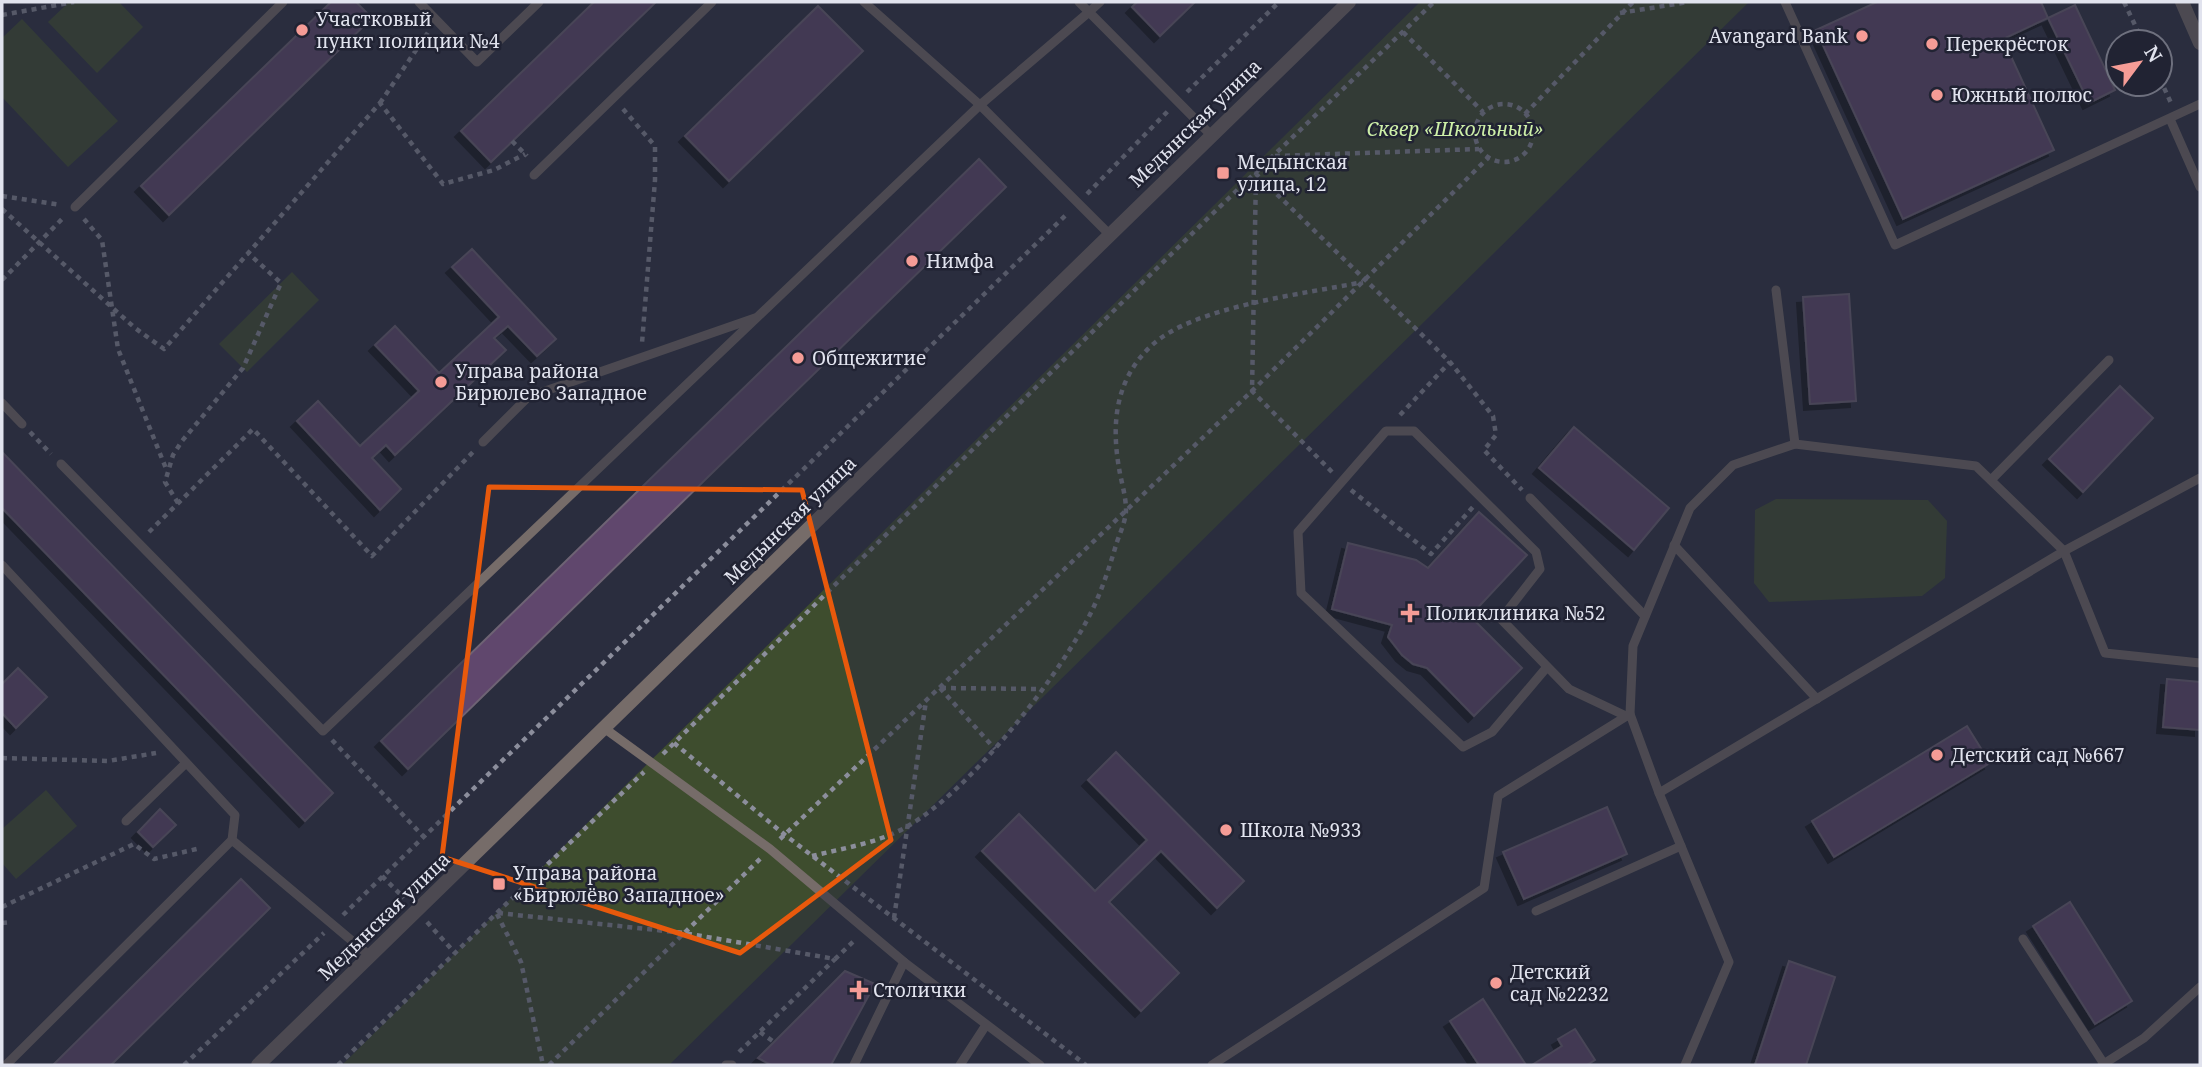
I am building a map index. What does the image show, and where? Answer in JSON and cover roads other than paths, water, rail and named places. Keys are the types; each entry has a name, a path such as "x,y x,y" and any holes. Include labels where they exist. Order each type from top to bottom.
{"street":[{"name":"Медынская улица","path":"258,1065 1349,2"},
{"path":"2182,2 2200,43"}],"lane":[{"path":"75,206 283,2"},
{"path":"419,2 477,62 539,2"},
{"path":"534,175 712,2"},
{"path":"864,2 980,105 1109,234"},
{"path":"1079,2 1211,135"},
{"path":"61,464 323,731 980,105 1100,2"},
{"path":"1785,2 1895,245 2200,104"},
{"path":"2170,119 2200,187"},
{"path":"1776,290 1795,444"},
{"path":"483,442 528,397 760,316"},
{"path":"1991,480 2109,360"},
{"path":"2,402 22,424"},
{"path":"1547,667 1492,732 1463,747 1301,593 1298,533 1386,431 1414,431 1536,552 1540,569 1501,619 1569,689 1628,715"},
{"path":"1685,1065 1729,962 1628,715 1633,646 1690,508 1733,465 1795,444 1976,466 2064,551 2105,653 2200,663"},
{"path":"1659,793 2064,551 2200,478"},
{"path":"1530,498 1645,616"},
{"path":"1674,545 1817,699"},
{"path":"2,565 235,815 232,840 6,1065"},
{"path":"1212,1065 1485,888 1499,796 1628,715"},
{"path":"604,728 655,762 770,849 904,962 1040,1065"},
{"path":"126,821 186,763"},
{"path":"232,840 370,956"},
{"path":"1536,911 1681,846"},
{"path":"2023,939 2103,1065 2144,1038 2200,987"},
{"path":"854,1065 904,962"},
{"path":"960,1065 986,1025"}],"place":[{"name":"Участковый пункт полиции №4","path":"302,30"},
{"name":"Avangard Bank","path":"1862,36"},
{"name":"Перекрёсток","path":"1932,44"},
{"name":"Южный полюс","path":"1937,95"},
{"name":"Медынская улица, 12","path":"1223,173"},
{"name":"Нимфа","path":"912,261"},
{"name":"Общежитие","path":"798,358"},
{"name":"Управа района Бирюлево Западное","path":"441,382"},
{"name":"Поликлиника №52","path":"1410,613"},
{"name":"Детский сад №667","path":"1937,755"},
{"name":"Школа №933","path":"1226,830"},
{"name":"Управа района «Бирюлёво Западное»","path":"499,884"},
{"name":"Детский сад №2232","path":"1496,983"},
{"name":"Столички","path":"859,990"}],"park label":[{"name":"Сквер «Школьный»","path":"1455,129"}]}
